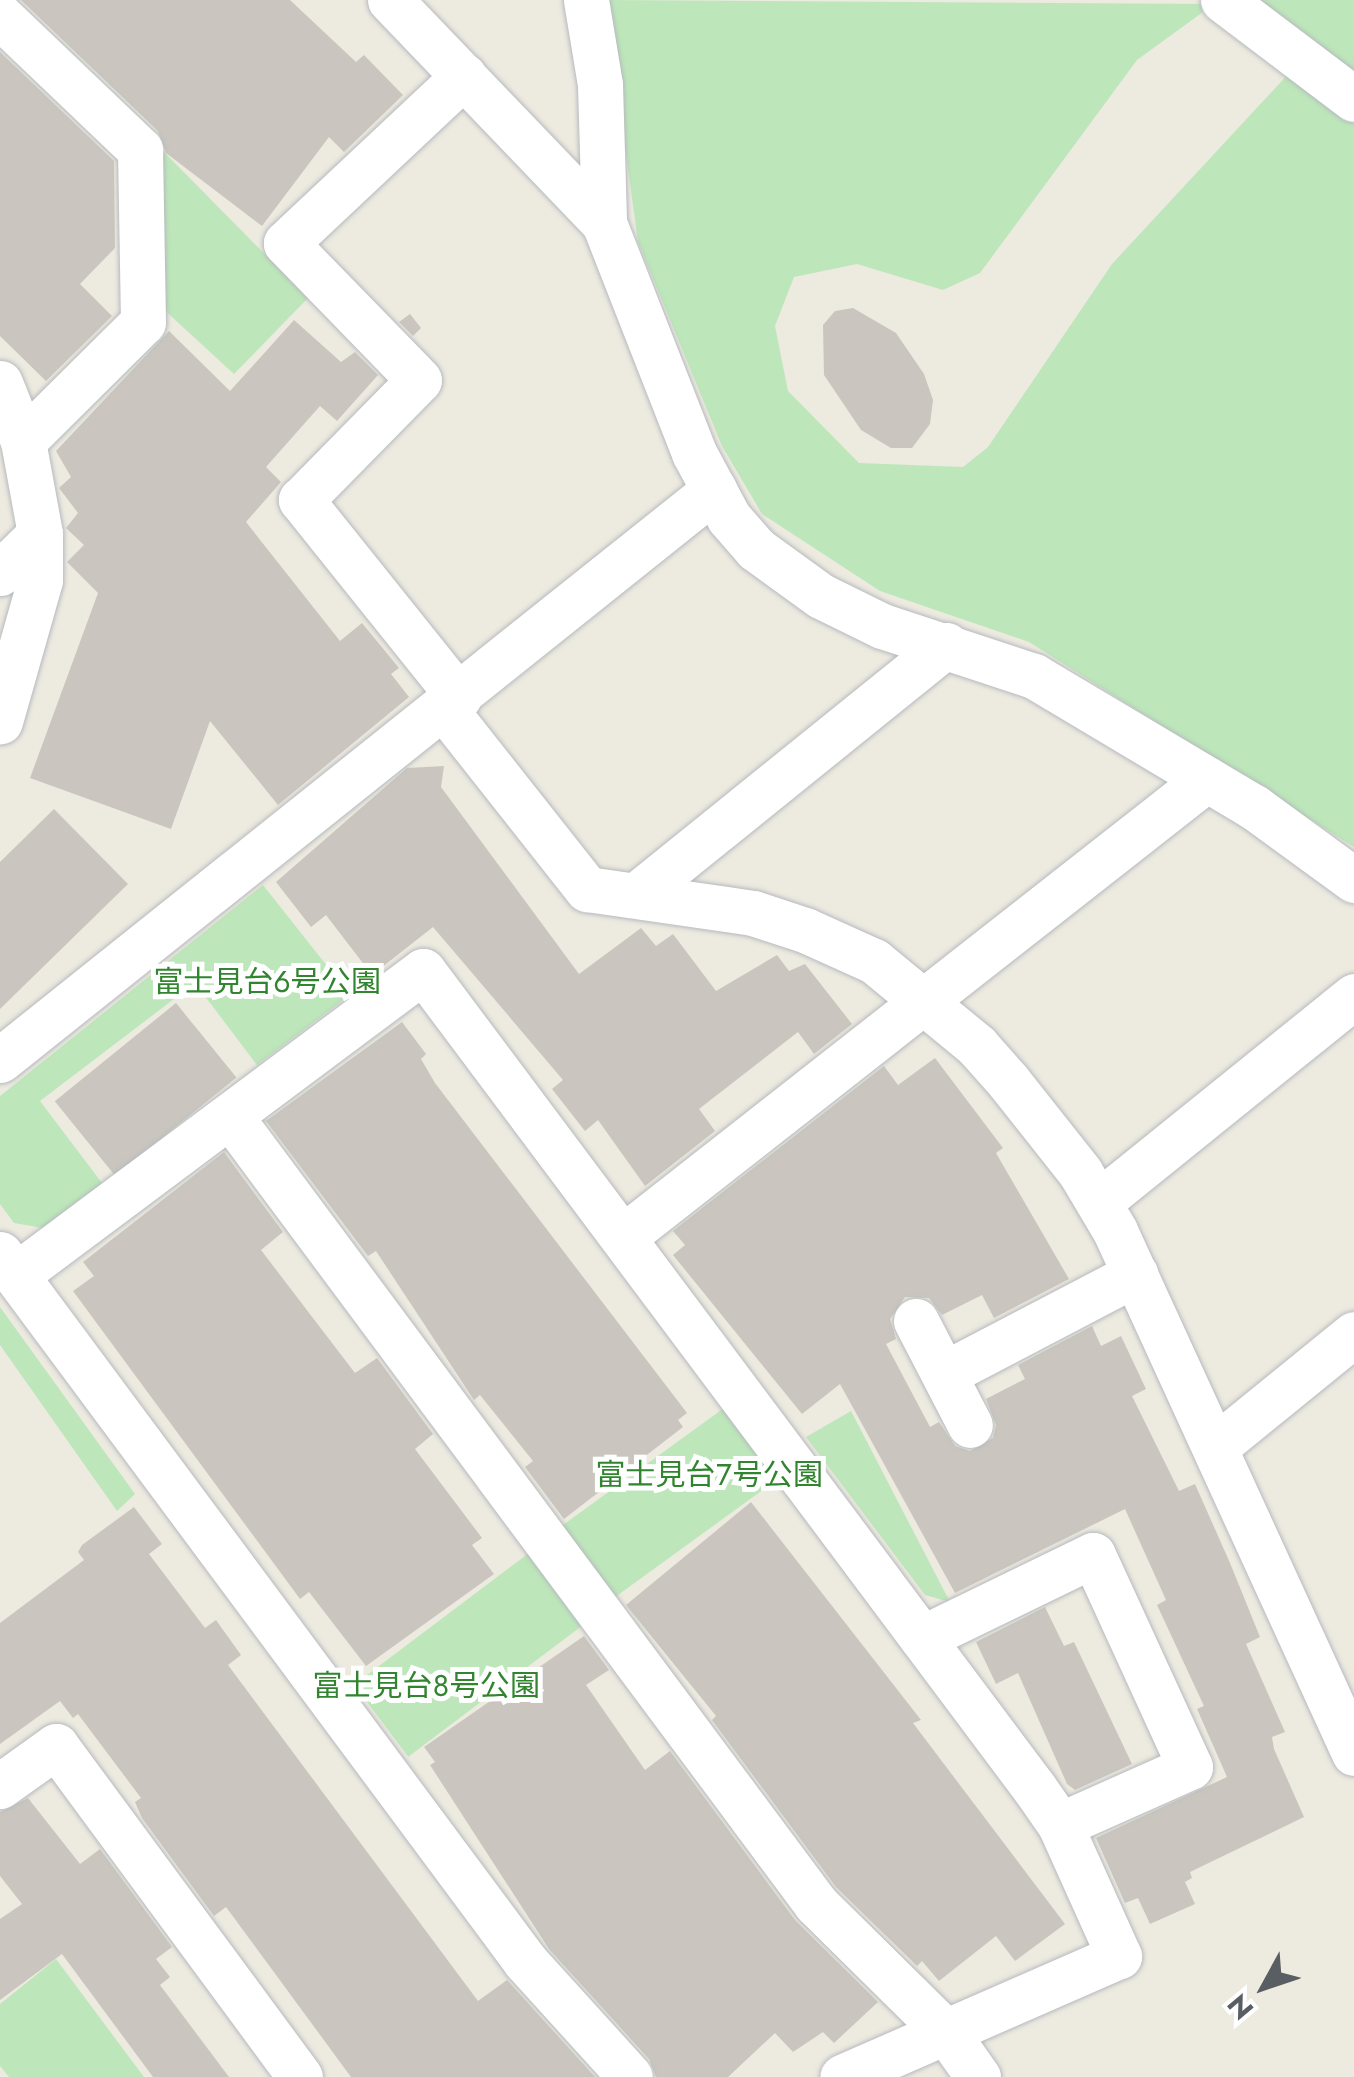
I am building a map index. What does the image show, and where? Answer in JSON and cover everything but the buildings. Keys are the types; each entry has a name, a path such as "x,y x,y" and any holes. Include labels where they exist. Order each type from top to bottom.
{"street":[{"path":"390,0 604,223"},
{"path":"586,0 600,85 604,223 661,375 714,490 756,549 821,596 882,626 1034,676 1207,778 1354,880"},
{"path":"1223,0 1354,99"},
{"path":"0,16 140,150 143,322 23,441"},
{"path":"464,76 286,243 418,380 301,500 586,889 640,893 753,912 874,961 928,1002 1008,1080 1099,1202 1215,1447 1341,1682 1354,1753"},
{"path":"0,383 23,441 40,534 40,580 0,721"},
{"path":"0,1060 452,703 714,490"},
{"path":"0,573 40,534"},
{"path":"640,893 946,645"},
{"path":"622,1237 928,1002 1207,778"},
{"path":"630,2077 524,1961 8,1264 230,1116 423,971 1060,1825 1118,1956 842,2077"},
{"path":"1099,1202 1354,996"},
{"path":"230,1116 816,1904 947,2032 978,2077"},
{"path":"944,1374 1135,1274"},
{"path":"916,1321 970,1426"},
{"path":"1215,1447 1354,1334"},
{"path":"922,1638 1093,1555 1190,1768 1060,1825"},
{"path":"0,1786 56,1746 300,2077"}],"green space":[{"path":"605,0 1214,4 1137,60 980,273 943,290 857,264 794,277 775,326 788,391 859,463 963,467 988,447 1112,264 1291,71 1354,122 1354,847 1029,642 880,591 762,514 722,446 638,242"},
{"path":"1250,0 1354,0 1354,81"},
{"path":"162,150 308,298 234,374 161,307"},
{"name":"富士見台６号公園","path":"263,885 350,995 257,1065 195,983 40,1101 102,1183 43,1228 14,1223 0,1204 0,1096"},
{"path":"0,1307 135,1494 117,1511 0,1345"},
{"name":"富士見台７号公園","path":"724,1408 776,1480 613,1599 561,1527"},
{"path":"851,1411 950,1602 925,1595 806,1437"},
{"name":"富士見台８号公園","path":"529,1553 583,1625 408,1757 354,1685"},
{"path":"56,1959 144,2077 9,2077 0,2066 0,2004"}]}
